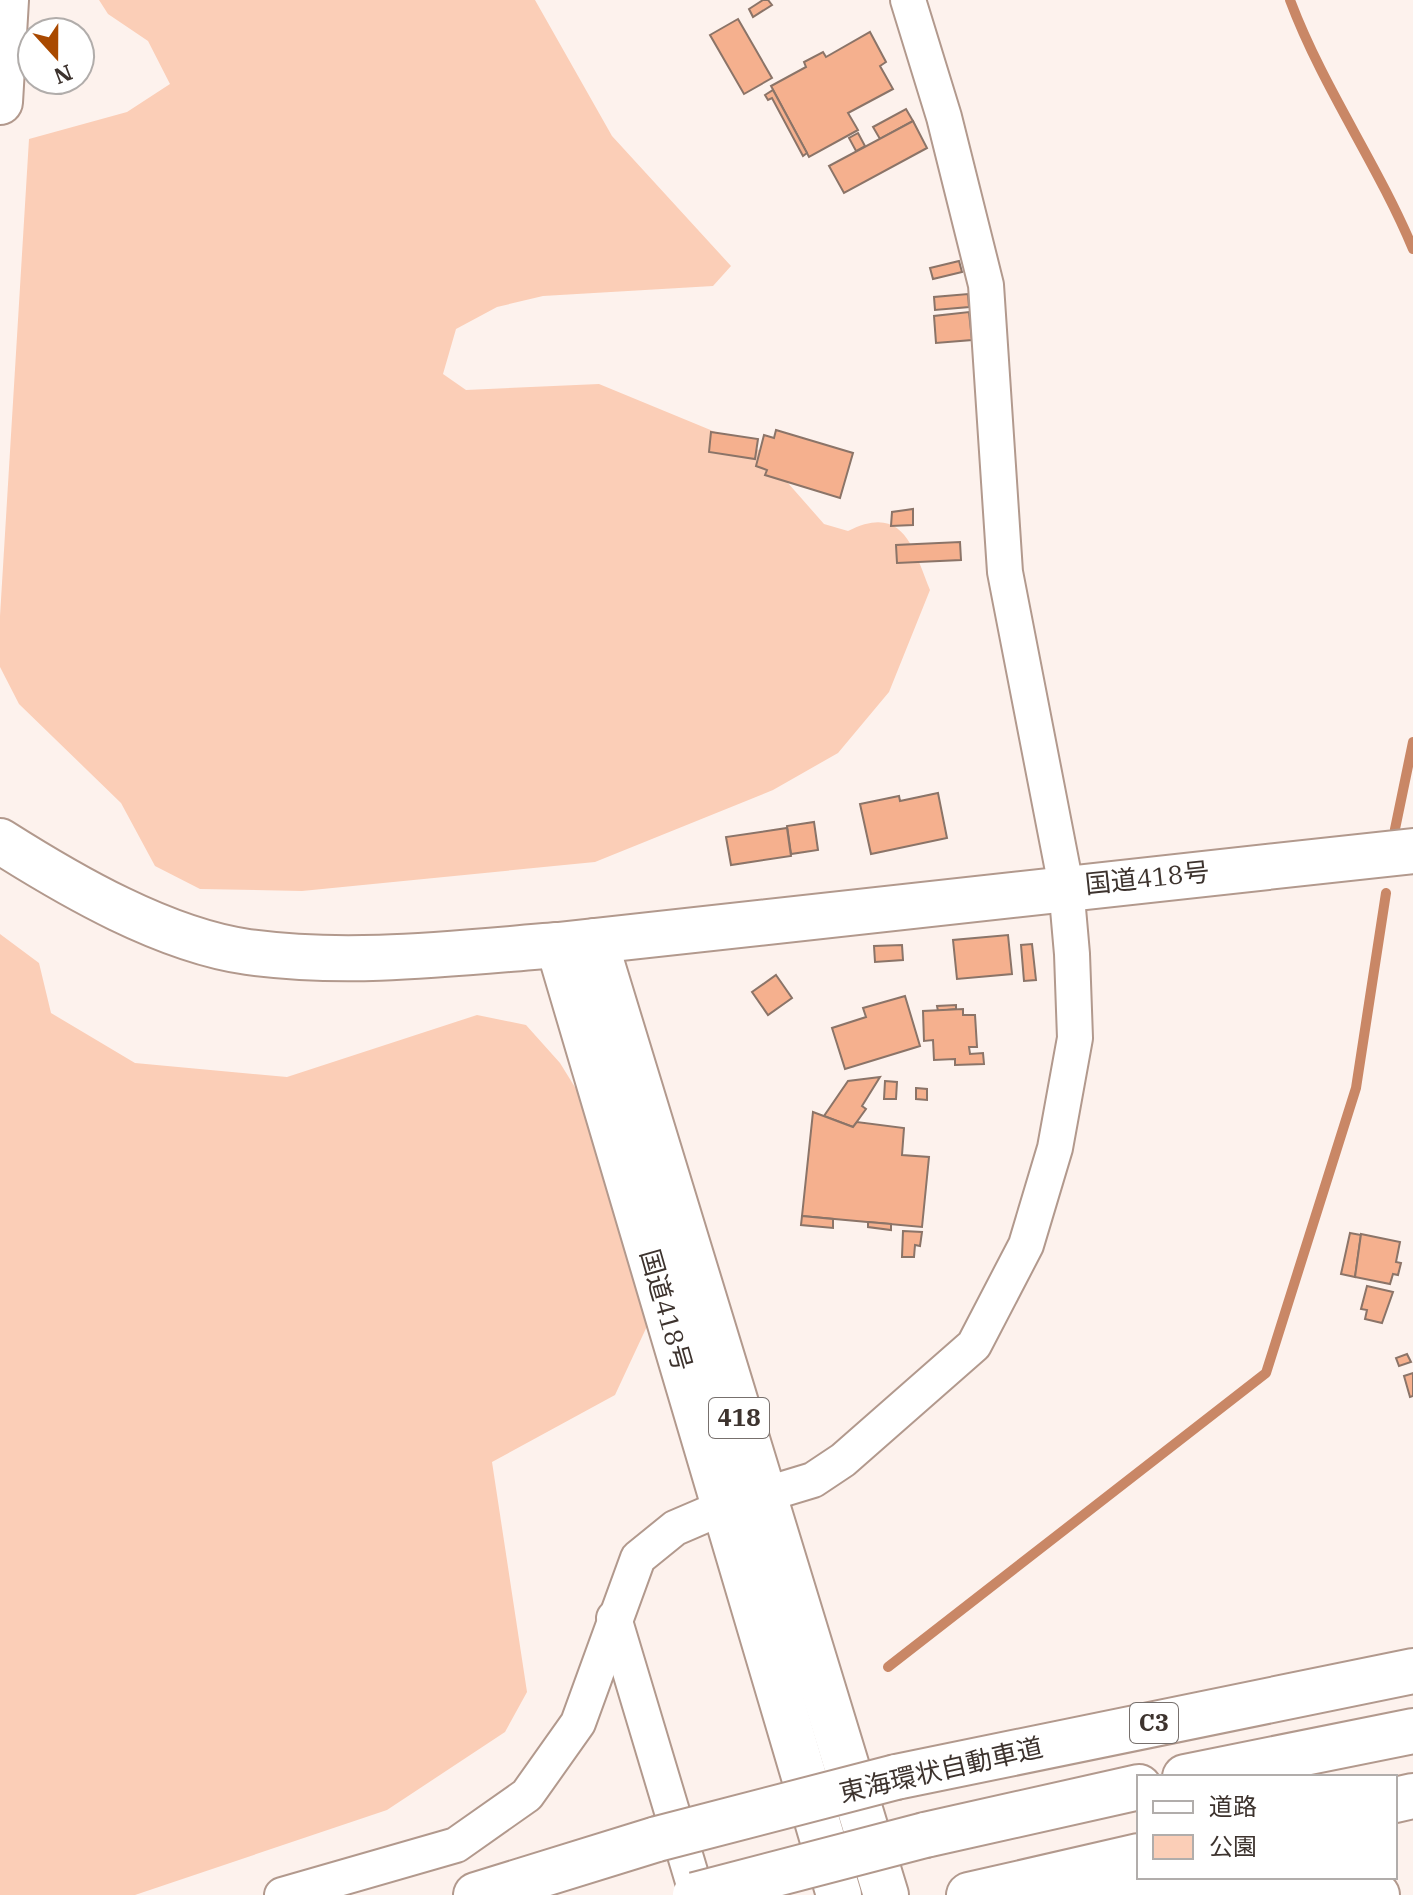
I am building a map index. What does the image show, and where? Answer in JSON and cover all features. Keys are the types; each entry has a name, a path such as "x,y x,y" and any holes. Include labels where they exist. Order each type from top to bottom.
{"main road":[{"path":"0,102 6,0"},
{"path":"0,841 53,874 166,929 246,952 330,958 577,943"},
{"name":"国道418号","path":"839,1895 744,1502 577,943 1066,886 1413,851"},
{"name":"国道418号","path":"744,1502 886,1895"},
{"name":"東海環状自動車道","path":"476,1895 657,1839 896,1777 1413,1671"},
{"name":"C3","path":"1195,1775 1413,1731"},
{"path":"696,1895 925,1835 1137,1787"},
{"path":"969,1895 1137,1856"},
{"path":"1012,1895 1193,1886 1283,1887 1377,1895"}],"street":[{"path":"282,1895 456,1845 527,1795 578,1723 638,1558 675,1528 813,1480 843,1460 974,1345 1026,1245 1055,1148 1075,1038 1066,886 1005,572 986,285 944,117 908,0"},
{"path":"614,1618 696,1895"}],"green space":[{"path":"99,0 535,0 612,136 731,266 713,286 543,296 497,307 456,329 443,374 466,390 599,384 759,450 824,524 848,531 882,522 894,526 903,534 918,559 930,590 889,692 838,753 773,790 595,862 302,891 200,889 155,866 121,803 19,704 0,667 0,616 29,139 127,112 170,84 148,41 108,14"},
{"path":"0,934 39,963 51,1013 135,1063 287,1077 477,1015 526,1025 560,1063 615,1152 662,1294 615,1395 492,1462 527,1692 505,1732 387,1810 135,1895 0,1895"}],"building":[{"path":"768,0 772,5 753,17 749,9"},
{"path":"738,19 772,78 744,94 710,35"},
{"path":"870,32 886,62 880,66 893,89 848,113 858,130 809,157 771,86 806,67 804,62 823,52 826,57"},
{"path":"773,90 807,153 803,156 772,98 768,100 765,95"},
{"path":"906,109 913,121 880,139 873,127"},
{"path":"913,121 927,148 844,193 829,166"},
{"path":"858,133 865,146 856,151 849,138"},
{"path":"959,261 962,272 933,279 930,268"},
{"path":"968,294 969,307 935,310 934,297"},
{"path":"969,312 972,340 936,343 934,316"},
{"path":"776,430 853,453 840,498 765,475 767,470 756,466 764,435 774,438"},
{"path":"711,432 758,439 755,459 709,452"},
{"path":"913,509 913,525 891,526 892,512"},
{"path":"960,542 961,560 897,563 896,545"},
{"path":"938,793 947,838 871,854 860,804 899,796 900,801"},
{"path":"814,822 818,850 791,854 787,826"},
{"path":"787,828 791,856 731,865 726,837"},
{"path":"1008,935 1012,974 957,979 953,940"},
{"path":"1032,944 1036,980 1024,981 1021,945"},
{"path":"902,945 903,960 875,962 874,946"},
{"path":"776,975 792,998 768,1015 752,992"},
{"path":"905,996 920,1046 845,1069 832,1028 866,1017 863,1008"},
{"path":"956,1005 956,1009 938,1011 937,1006"},
{"path":"963,1009 963,1015 975,1015 977,1047 969,1047 970,1054 983,1053 984,1064 955,1065 955,1059 934,1060 933,1040 924,1041 923,1011"},
{"path":"880,1077 862,1106 866,1109 853,1127 824,1116 848,1081"},
{"path":"885,1081 897,1082 896,1099 884,1099"},
{"path":"916,1088 927,1089 927,1100 916,1099"},
{"path":"813,1112 853,1127 857,1122 904,1128 902,1155 929,1157 922,1227 802,1216"},
{"path":"802,1216 833,1219 833,1228 801,1225"},
{"path":"868,1222 891,1224 891,1230 868,1227"},
{"path":"903,1231 922,1232 920,1246 915,1245 914,1257 902,1257"},
{"path":"1350,1233 1361,1235 1355,1277 1341,1274"},
{"path":"1361,1234 1400,1242 1396,1262 1401,1263 1398,1275 1393,1274 1390,1284 1355,1277"},
{"path":"1367,1286 1393,1292 1382,1323 1365,1319 1367,1310 1361,1309"},
{"path":"1407,1354 1411,1362 1399,1366 1396,1358"},
{"path":"1413,1373 1413,1396 1410,1397 1404,1376"}],"waterway":[{"path":"1290,0 1318,64 1413,249"},
{"path":"1395,829 1413,742"},
{"path":"888,1667 1266,1373 1356,1088 1386,893"}]}
